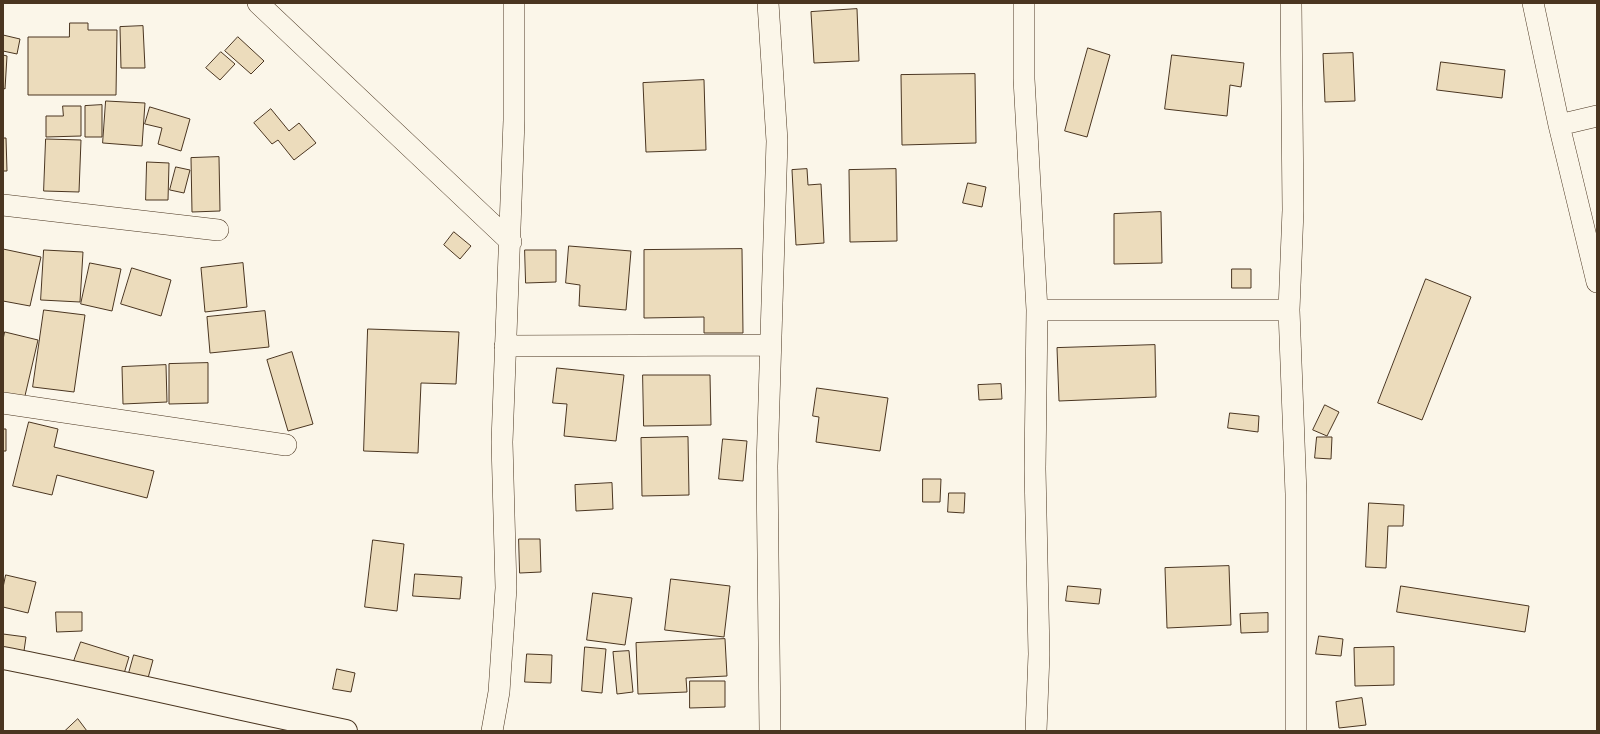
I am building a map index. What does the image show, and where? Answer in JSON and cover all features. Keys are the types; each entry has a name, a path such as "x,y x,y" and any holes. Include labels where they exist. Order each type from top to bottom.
{"main road":[{"path":"3,658 133,684 240,710 346,731"}],"street":[{"path":"258,3 511,242"},
{"path":"492,731 499,692 506,588 502,442 505,346 511,242 514,120 514,3"},
{"path":"768,3 777,141 770,345 767,574 770,731"},
{"path":"1024,3 1024,79 1037,310 1035,468 1039,654 1036,731"},
{"path":"1291,3 1293,194 1289,310 1296,494 1296,731"},
{"path":"1533,3 1559,125 1597,282"},
{"path":"1559,125 1597,116"},
{"path":"3,205 218,230"},
{"path":"1037,310 1289,310"},
{"path":"505,346 770,345"},
{"path":"3,403 286,445"}],"building":[{"path":"857,9 859,61 814,63 811,12"},
{"path":"70,23 88,23 88,30 117,30 116,95 28,95 28,37 69,37"},
{"path":"143,26 145,68 121,68 120,27"},
{"path":"3,35 20,39 17,54 3,51"},
{"path":"238,37 264,61 251,74 225,51"},
{"path":"1088,48 1110,55 1087,137 1065,131"},
{"path":"221,52 235,64 220,80 206,68"},
{"path":"1353,53 1355,101 1325,102 1323,54"},
{"path":"3,55 7,56 5,89 3,88"},
{"path":"1172,55 1244,63 1241,87 1230,85 1227,116 1165,109"},
{"path":"1441,62 1505,70 1502,98 1437,90"},
{"path":"975,74 976,143 902,145 901,75"},
{"path":"704,80 706,150 646,152 643,83"},
{"path":"106,101 145,103 142,146 103,143"},
{"path":"102,105 102,137 85,137 85,106"},
{"path":"63,106 81,106 81,136 46,137 46,116 63,116"},
{"path":"150,107 190,119 181,151 158,144 162,128 145,124"},
{"path":"271,109 289,131 299,123 316,143 294,160 278,140 272,144 254,123"},
{"path":"3,138 6,138 7,171 3,171"},
{"path":"46,139 81,140 79,192 44,191"},
{"path":"219,157 220,211 192,212 191,158"},
{"path":"147,162 169,163 168,200 146,200"},
{"path":"176,167 190,170 184,193 170,190"},
{"path":"807,169 808,185 821,184 824,243 796,245 792,170"},
{"path":"896,169 897,241 850,242 849,170"},
{"path":"968,183 986,187 982,207 963,203"},
{"path":"1161,212 1162,263 1114,264 1114,214"},
{"path":"454,232 471,246 460,259 444,245"},
{"path":"569,246 631,251 626,310 579,306 580,285 566,283"},
{"path":"3,249 41,257 30,306 3,301"},
{"path":"742,249 743,333 704,333 704,317 644,318 644,250"},
{"path":"44,250 83,252 80,302 41,300"},
{"path":"525,250 556,250 556,282 526,283"},
{"path":"90,263 121,269 112,311 81,304"},
{"path":"243,263 247,307 205,312 201,268"},
{"path":"132,268 171,280 161,316 121,304"},
{"path":"1232,269 1251,269 1251,288 1232,288"},
{"path":"1426,279 1471,297 1422,420 1378,403"},
{"path":"44,310 85,315 74,392 33,387"},
{"path":"265,311 269,347 210,353 207,317"},
{"path":"368,329 459,332 456,384 421,383 418,453 364,451"},
{"path":"5,332 38,340 24,400 3,395 3,340"},
{"path":"1155,345 1156,397 1059,401 1057,348"},
{"path":"292,352 313,424 288,431 267,360"},
{"path":"208,363 208,403 169,404 169,364"},
{"path":"166,365 167,402 123,404 122,367"},
{"path":"557,368 624,375 616,441 564,436 567,404 553,403"},
{"path":"643,375 710,375 711,425 644,426"},
{"path":"1001,384 1002,399 979,400 978,385"},
{"path":"817,388 888,398 880,451 816,442 819,417 813,416"},
{"path":"1325,405 1339,412 1327,436 1313,430"},
{"path":"1230,413 1259,416 1258,432 1228,428"},
{"path":"29,422 58,429 54,447 154,471 147,498 57,475 52,495 13,486"},
{"path":"3,429 6,429 6,451 3,451"},
{"path":"688,437 689,495 642,496 641,438"},
{"path":"1317,437 1332,437 1331,459 1315,458"},
{"path":"723,439 747,441 743,481 719,479"},
{"path":"923,479 941,479 940,502 923,502"},
{"path":"612,483 613,509 576,511 575,485"},
{"path":"949,493 965,493 964,513 948,512"},
{"path":"1369,503 1404,505 1403,526 1388,526 1386,568 1366,567"},
{"path":"519,539 540,539 541,572 520,573"},
{"path":"373,540 404,544 397,611 365,607"},
{"path":"1229,566 1231,625 1167,628 1165,568"},
{"path":"415,574 462,577 460,599 413,596"},
{"path":"6,575 36,582 28,613 3,607 3,588"},
{"path":"671,579 730,586 724,637 665,630"},
{"path":"1068,586 1101,589 1099,604 1066,601"},
{"path":"1401,586 1529,606 1525,632 1397,612"},
{"path":"593,593 632,598 625,645 587,640"},
{"path":"56,612 82,612 82,631 57,632"},
{"path":"1268,613 1268,632 1241,633 1240,614"},
{"path":"3,634 26,637 24,651 3,648"},
{"path":"1319,636 1343,639 1341,656 1316,654"},
{"path":"725,639 727,676 686,678 687,692 638,694 636,643"},
{"path":"81,642 129,657 123,677 74,661"},
{"path":"585,647 606,649 602,693 582,691"},
{"path":"1394,647 1394,685 1355,686 1354,648"},
{"path":"629,651 633,692 617,694 613,652"},
{"path":"527,654 552,655 551,683 525,682"},
{"path":"134,655 153,660 148,678 129,673"},
{"path":"337,669 355,673 351,692 333,689"},
{"path":"690,681 725,681 725,707 690,708"},
{"path":"1362,698 1366,725 1339,728 1336,702"},
{"path":"78,719 87,731 65,731"}]}
